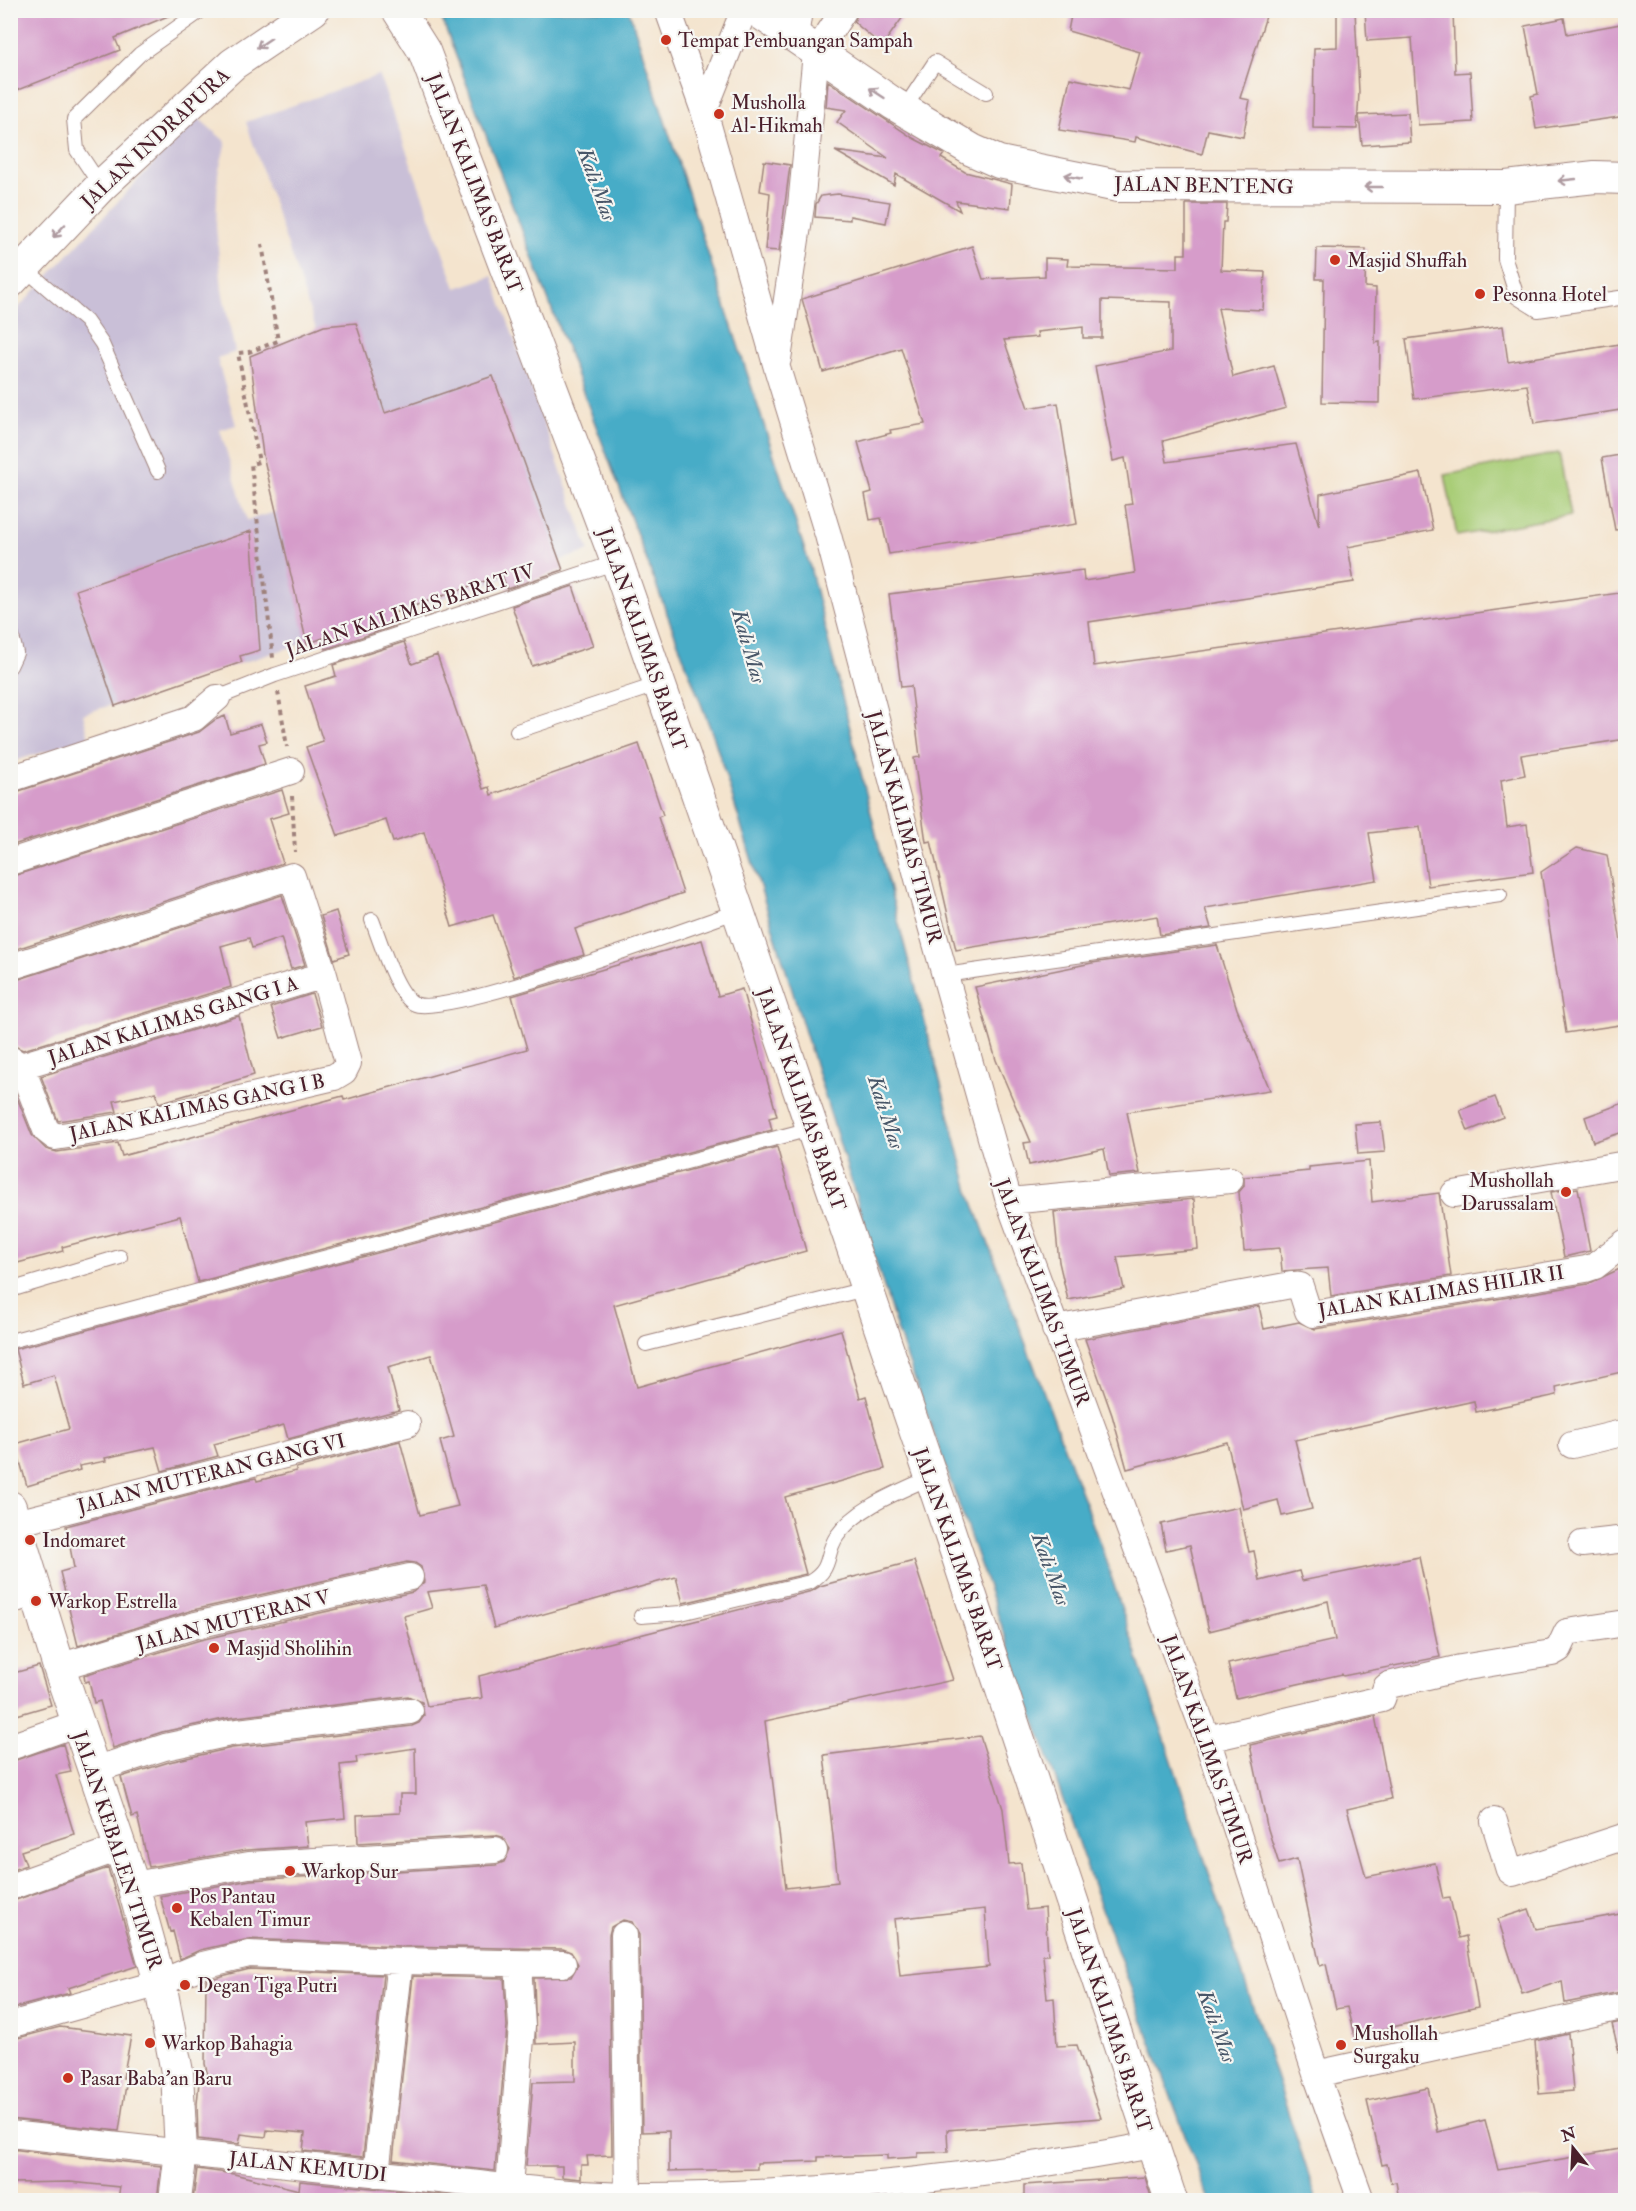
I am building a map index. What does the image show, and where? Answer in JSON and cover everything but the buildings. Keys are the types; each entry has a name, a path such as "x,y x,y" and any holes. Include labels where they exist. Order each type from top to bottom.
{"street":[{"name":"JALAN INDRAPURA","path":"17,275 101,186 233,64 313,10"},
{"name":"JALAN KALIMAS BARAT","path":"398,10 424,51 617,562 814,1128 865,1288 931,1478 1171,2200"},
{"name":"JALAN KALIMAS TIMUR","path":"668,10 704,111 777,368 828,535 945,975 1009,1202 1207,1739 1316,2074 1361,2200"},
{"path":"704,111 744,10"},
{"name":"JALAN BENTENG","path":"756,10 803,34 904,109 972,150 999,162 1118,186 1506,187 1595,177 1626,178"},
{"path":"803,34 844,10"},
{"name":"JALAN KALIMAS TIMUR","path":"777,368 801,206 803,34"},
{"path":"10,779 194,717 217,698"},
{"path":"10,862 291,771"},
{"path":"10,967 292,876 324,975"},
{"name":"JALAN KALIMAS GANG I A","path":"16,1062 324,975"},
{"name":"JALAN KALIMAS GANG I B","path":"16,1062 49,1135 55,1137 120,1127 334,1077 344,1071 348,1063 324,975"},
{"path":"1454,1194 1626,1164"},
{"path":"1009,1202 1230,1180"},
{"name":"JALAN KALIMAS HILIR II","path":"1055,1329 1291,1285 1300,1286 1308,1311 1313,1314 1586,1269 1595,1266 1626,1242"},
{"name":"JALAN MUTERAN GANG VI","path":"13,1515 406,1424"},
{"path":"1572,1445 1626,1432"},
{"name":"JALAN KEBALEN TIMUR","path":"13,1515 23,1597 59,1668 133,1885 160,1983 177,2072 181,2152 175,2200"},
{"path":"1582,1544 1626,1539"},
{"name":"JALAN MUTERAN V","path":"59,1668 196,1625 410,1577"},
{"path":"1207,1739 1382,1699 1389,1685 1461,1668 1552,1653 1559,1648 1567,1632 1626,1623"},
{"path":"94,1770 165,1747 230,1732 410,1711"},
{"path":"10,1747 78,1723"},
{"path":"1494,1821 1509,1870 1513,1873 1626,1836"},
{"path":"10,1887 119,1848"},
{"path":"133,1885 249,1865 495,1850"},
{"path":"624,1935 628,2196"},
{"path":"10,2025 160,1983 203,1965 249,1954 400,1961 563,1964"},
{"path":"376,2174 400,1961"},
{"path":"509,2187 522,2026 518,1964"},
{"path":"1316,2074 1626,2006"},
{"name":"JALAN KEMUDI","path":"10,2134 597,2197 779,2196 1003,2171 1152,2145"}],"lane":[{"path":"101,186 76,150 74,119 140,54 202,10"},
{"path":"904,109 935,62 986,93"},
{"path":"1506,187 1505,259 1517,297 1538,310 1626,297"},
{"path":"17,275 87,321 102,344 158,471"},
{"name":"JALAN KALIMAS BARAT IV","path":"217,698 275,675 617,562"},
{"path":"10,629 16,653 10,666"},
{"path":"517,731 659,684"},
{"path":"945,975 1500,895"},
{"path":"372,920 403,996 416,1005 436,1005 508,989 738,911"},
{"path":"10,1341 814,1128"},
{"path":"10,1290 120,1257"},
{"path":"646,1344 865,1288"},
{"path":"641,1616 681,1613 810,1582 824,1574 835,1538 850,1520 931,1478"}],"path":[{"path":"262,244 278,341 249,352 238,353 259,462 251,464 275,675"}],"shaded area":[{"path":"379,75 456,288 492,276 589,551 83,714 89,738 11,762 10,317 197,117 226,142 218,174 216,226 222,290 235,352 217,358 236,425 220,430 247,520 276,512 263,454 250,356 316,329 246,122"}],"green space":[{"path":"1559,453 1571,515 1457,536 1445,475"}],"water":[{"name":"Kali Mas","path":"439,11 629,11 809,563 891,894 969,1191 1103,1552 1317,2200 1209,2200 1093,1885 897,1329 714,738"}],"place":[{"name":"Tempat Pembuangan Sampah","path":"666,40"},
{"name":"Musholla Al-Hikmah","path":"719,114"},
{"name":"Masjid Shuffah","path":"1335,260"},
{"name":"Pesonna Hotel","path":"1480,294"},
{"name":"Mushollah Darussalam","path":"1566,1192"},
{"name":"Indomaret","path":"30,1540"},
{"name":"Warkop Estrella","path":"36,1601"},
{"name":"Masjid Sholihin","path":"214,1648"},
{"name":"Warkop Sur","path":"290,1871"},
{"name":"Pos Pantau Kebalen Timur","path":"177,1908"},
{"name":"Degan Tiga Putri","path":"185,1985"},
{"name":"Warkop Bahagia","path":"150,2043"},
{"name":"Mushollah Surgaku","path":"1341,2045"},
{"name":"Pasar Baba'an Baru","path":"68,2078"}]}
